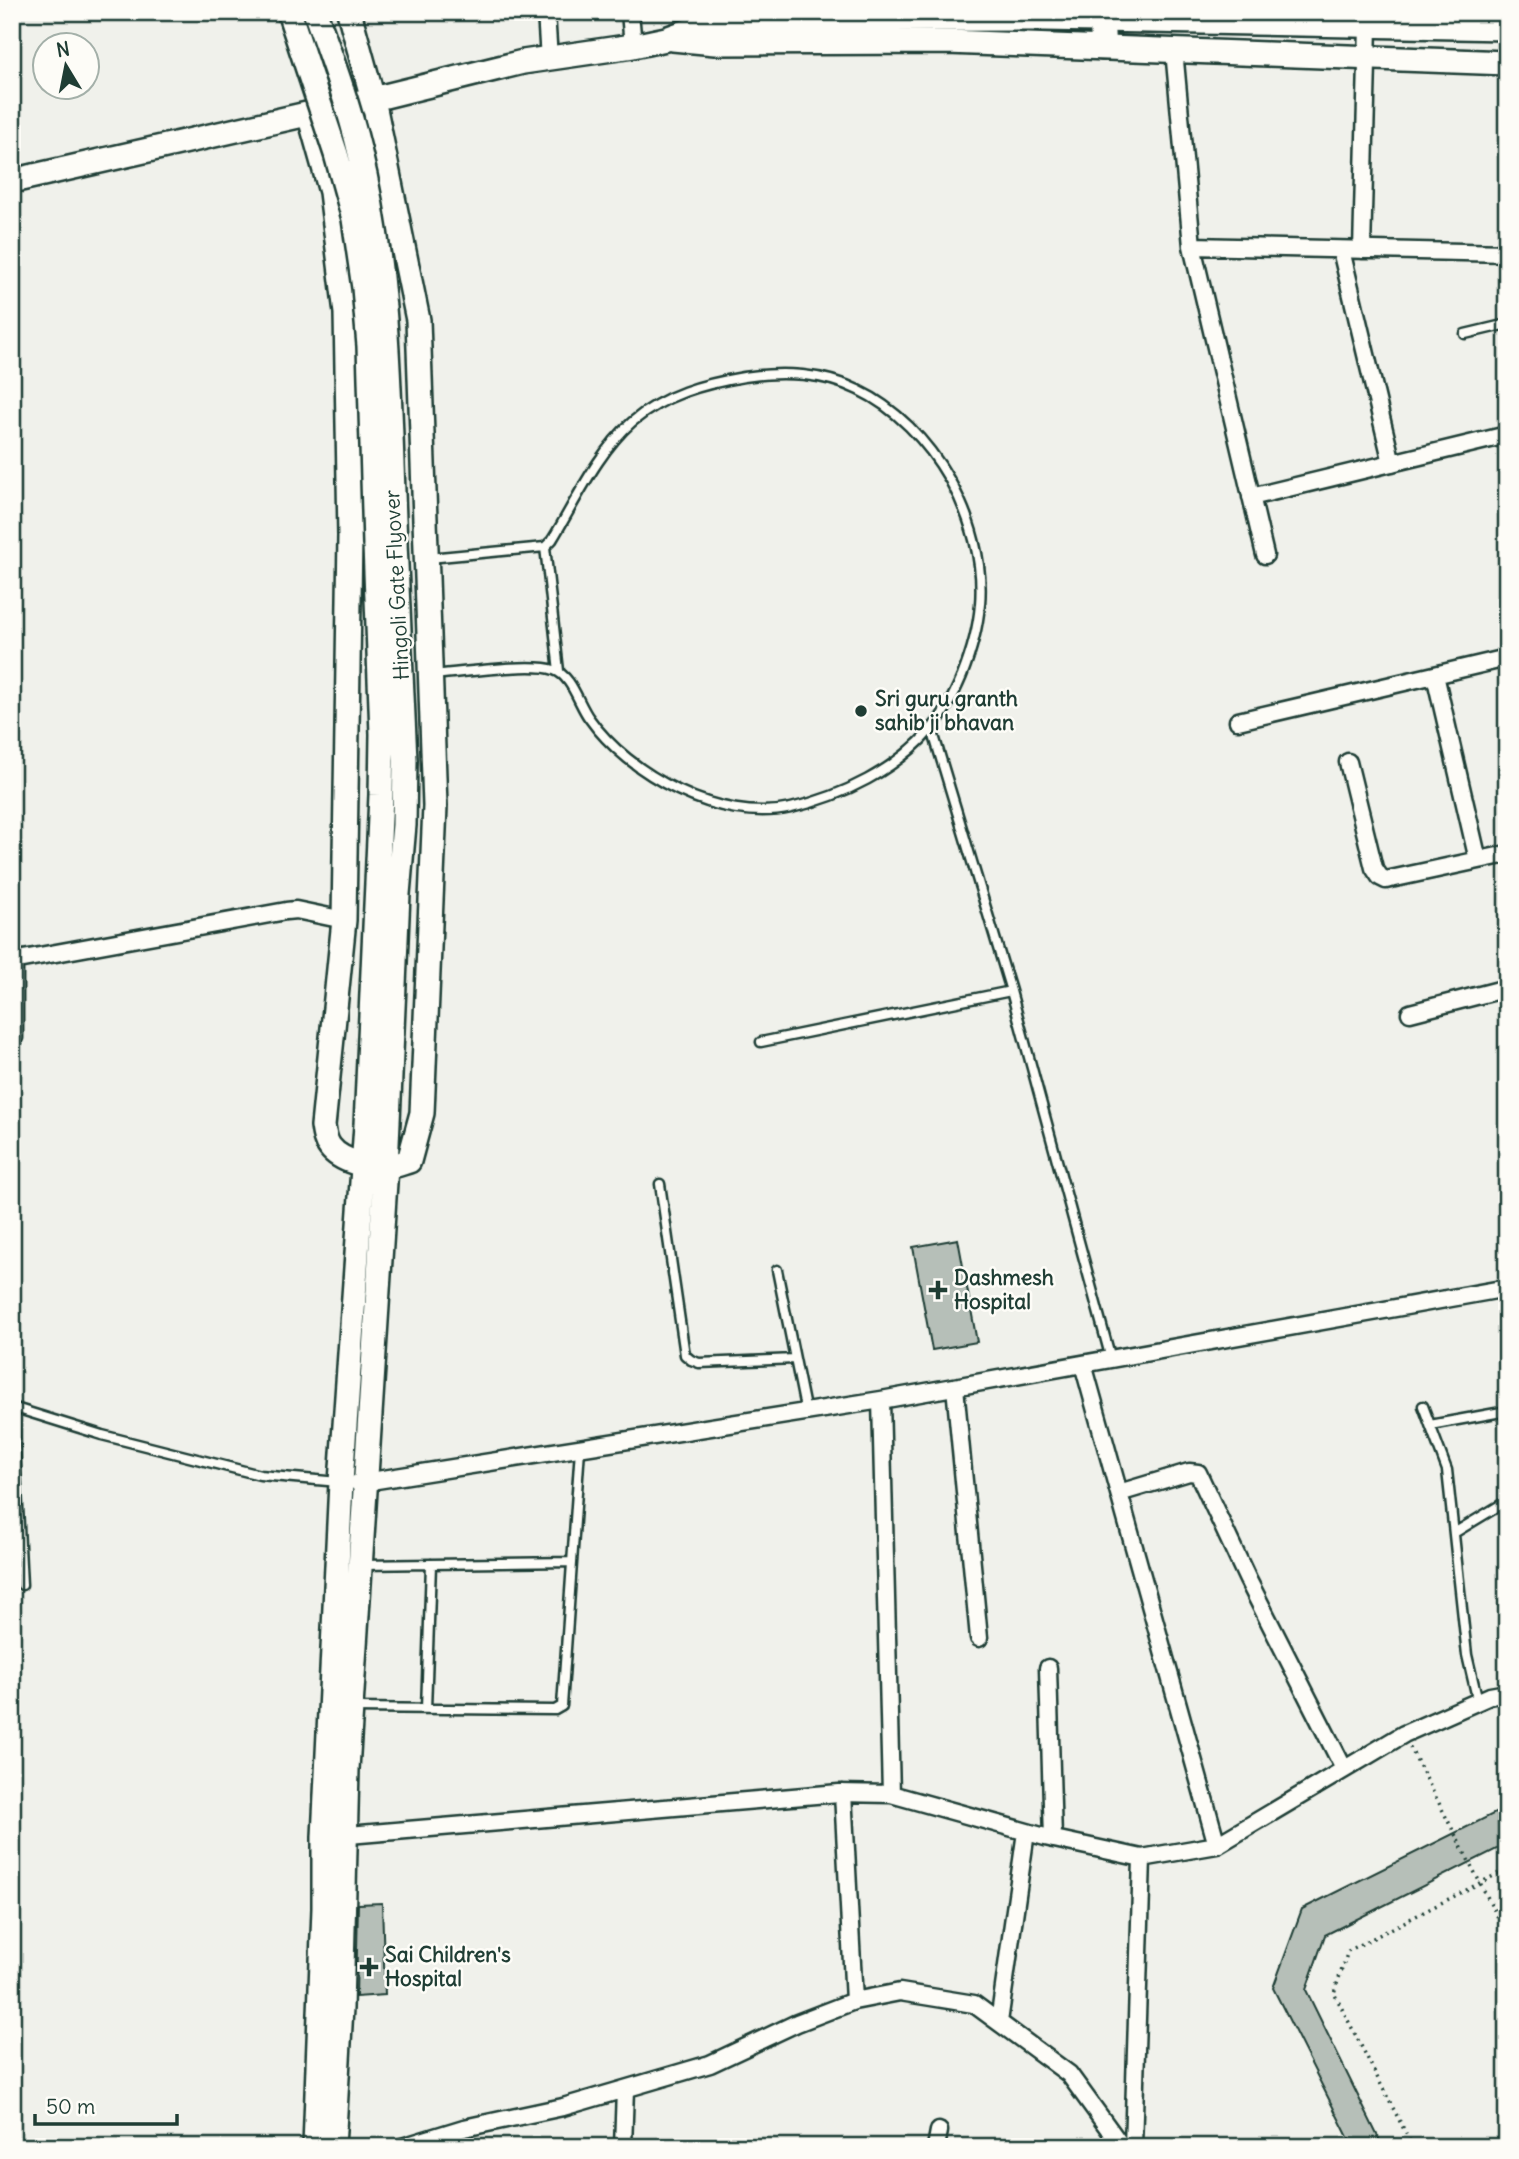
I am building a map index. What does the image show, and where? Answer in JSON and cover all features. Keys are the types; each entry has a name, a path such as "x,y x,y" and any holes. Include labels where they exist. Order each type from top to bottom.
{"main road":[{"name":"Hingoli Gate Flyover","path":"289,12 336,154 354,219 364,288 404,748 404,825 398,894 386,1167 346,1769 335,1836"},
{"name":"Hingoli Gate Flyover","path":"315,12 359,149 376,241 386,341 381,795 363,1164 341,1482 335,1836"},
{"path":"309,114 331,192 346,313 350,550 344,920 323,1126 325,1139 338,1155 363,1164 386,1167 409,1161 422,1113 435,821 418,320 373,99 349,12"},
{"path":"12,181 309,114 523,62 633,46 737,16 1507,28"},
{"path":"1102,20 1103,47"},
{"path":"666,38 715,43 947,42 1507,63"},
{"path":"314,2147 324,1921 335,1836"},
{"path":"333,2147 335,1836"}],"street":[{"path":"546,12 550,60"},
{"path":"630,12 633,46"},
{"path":"1362,250 1368,26"},
{"path":"1174,50 1192,246 1265,555"},
{"path":"1192,246 1507,253"},
{"path":"1341,250 1392,463"},
{"path":"1251,497 1507,435"},
{"path":"1238,722 1507,658"},
{"path":"1435,675 1478,860"},
{"path":"1348,762 1374,867 1380,877 1386,880 1507,853"},
{"path":"15,961 286,911 296,910 344,920"},
{"path":"1410,1013 1507,988"},
{"path":"341,1482 365,1483 881,1401 1507,1287"},
{"path":"1083,1364 1217,1845"},
{"path":"955,1387 979,1638"},
{"path":"881,1401 891,1794"},
{"path":"1119,1493 1189,1472 1198,1473 1248,1580 1344,1769"},
{"path":"1048,1668 1053,1839"},
{"path":"335,1836 843,1793 891,1794 1053,1839 1142,1858 1217,1845 1404,1734 1478,1702 1507,1693"},
{"path":"843,1793 854,2001"},
{"path":"999,2022 1026,1832"},
{"path":"1133,2147 1142,1858"},
{"path":"402,2147 464,2128 563,2107 710,2064 797,2023 854,2001 900,1992 974,2004 1069,2074 1122,2147"},
{"path":"623,2147 625,2089"}],"lane":[{"path":"1465,334 1507,324"},
{"path":"426,559 545,547 552,541 604,456 631,423 668,397 708,383 751,376 788,374 822,377 858,390 891,411 920,437 944,469 963,506 976,549 980,601 972,651 954,696 932,729 893,764 854,786 824,799 787,809 747,810 708,801 662,784 618,753 589,718 567,679 559,671 538,667 430,675"},
{"path":"545,547 559,671"},
{"path":"932,729 1011,991 1111,1359"},
{"path":"12,1051 18,1038 15,961"},
{"path":"761,1042 1011,991"},
{"path":"660,1184 685,1355 699,1363 795,1359"},
{"path":"778,1270 806,1412"},
{"path":"1423,1406 1447,1471 1467,1655 1478,1702"},
{"path":"22,1585 13,1407 102,1435 260,1475 341,1482"},
{"path":"1430,1425 1507,1411"},
{"path":"350,1708 555,1710 562,1706 580,1449"},
{"path":"1454,1533 1507,1501"},
{"path":"360,1564 572,1562"},
{"path":"426,1709 431,1564"}],"path":[{"path":"1404,1734 1507,1935"},
{"path":"1413,2147 1334,1993 1344,1962 1348,1951 1507,1869"}],"building":[{"path":"958,1239 977,1342 932,1350 913,1247"},
{"path":"1507,1807 1507,1844 1325,1935 1306,1990 1383,2147 1353,2147 1273,1988 1302,1909"},
{"path":"382,1903 385,1995 356,1997 358,1904"}],"place":[{"name":"Sri guru granth sahib ji bhavan","path":"861,711"},
{"name":"Dashmesh Hospital","path":"938,1290"},
{"name":"Sai Children's Hospital","path":"369,1967"}]}
